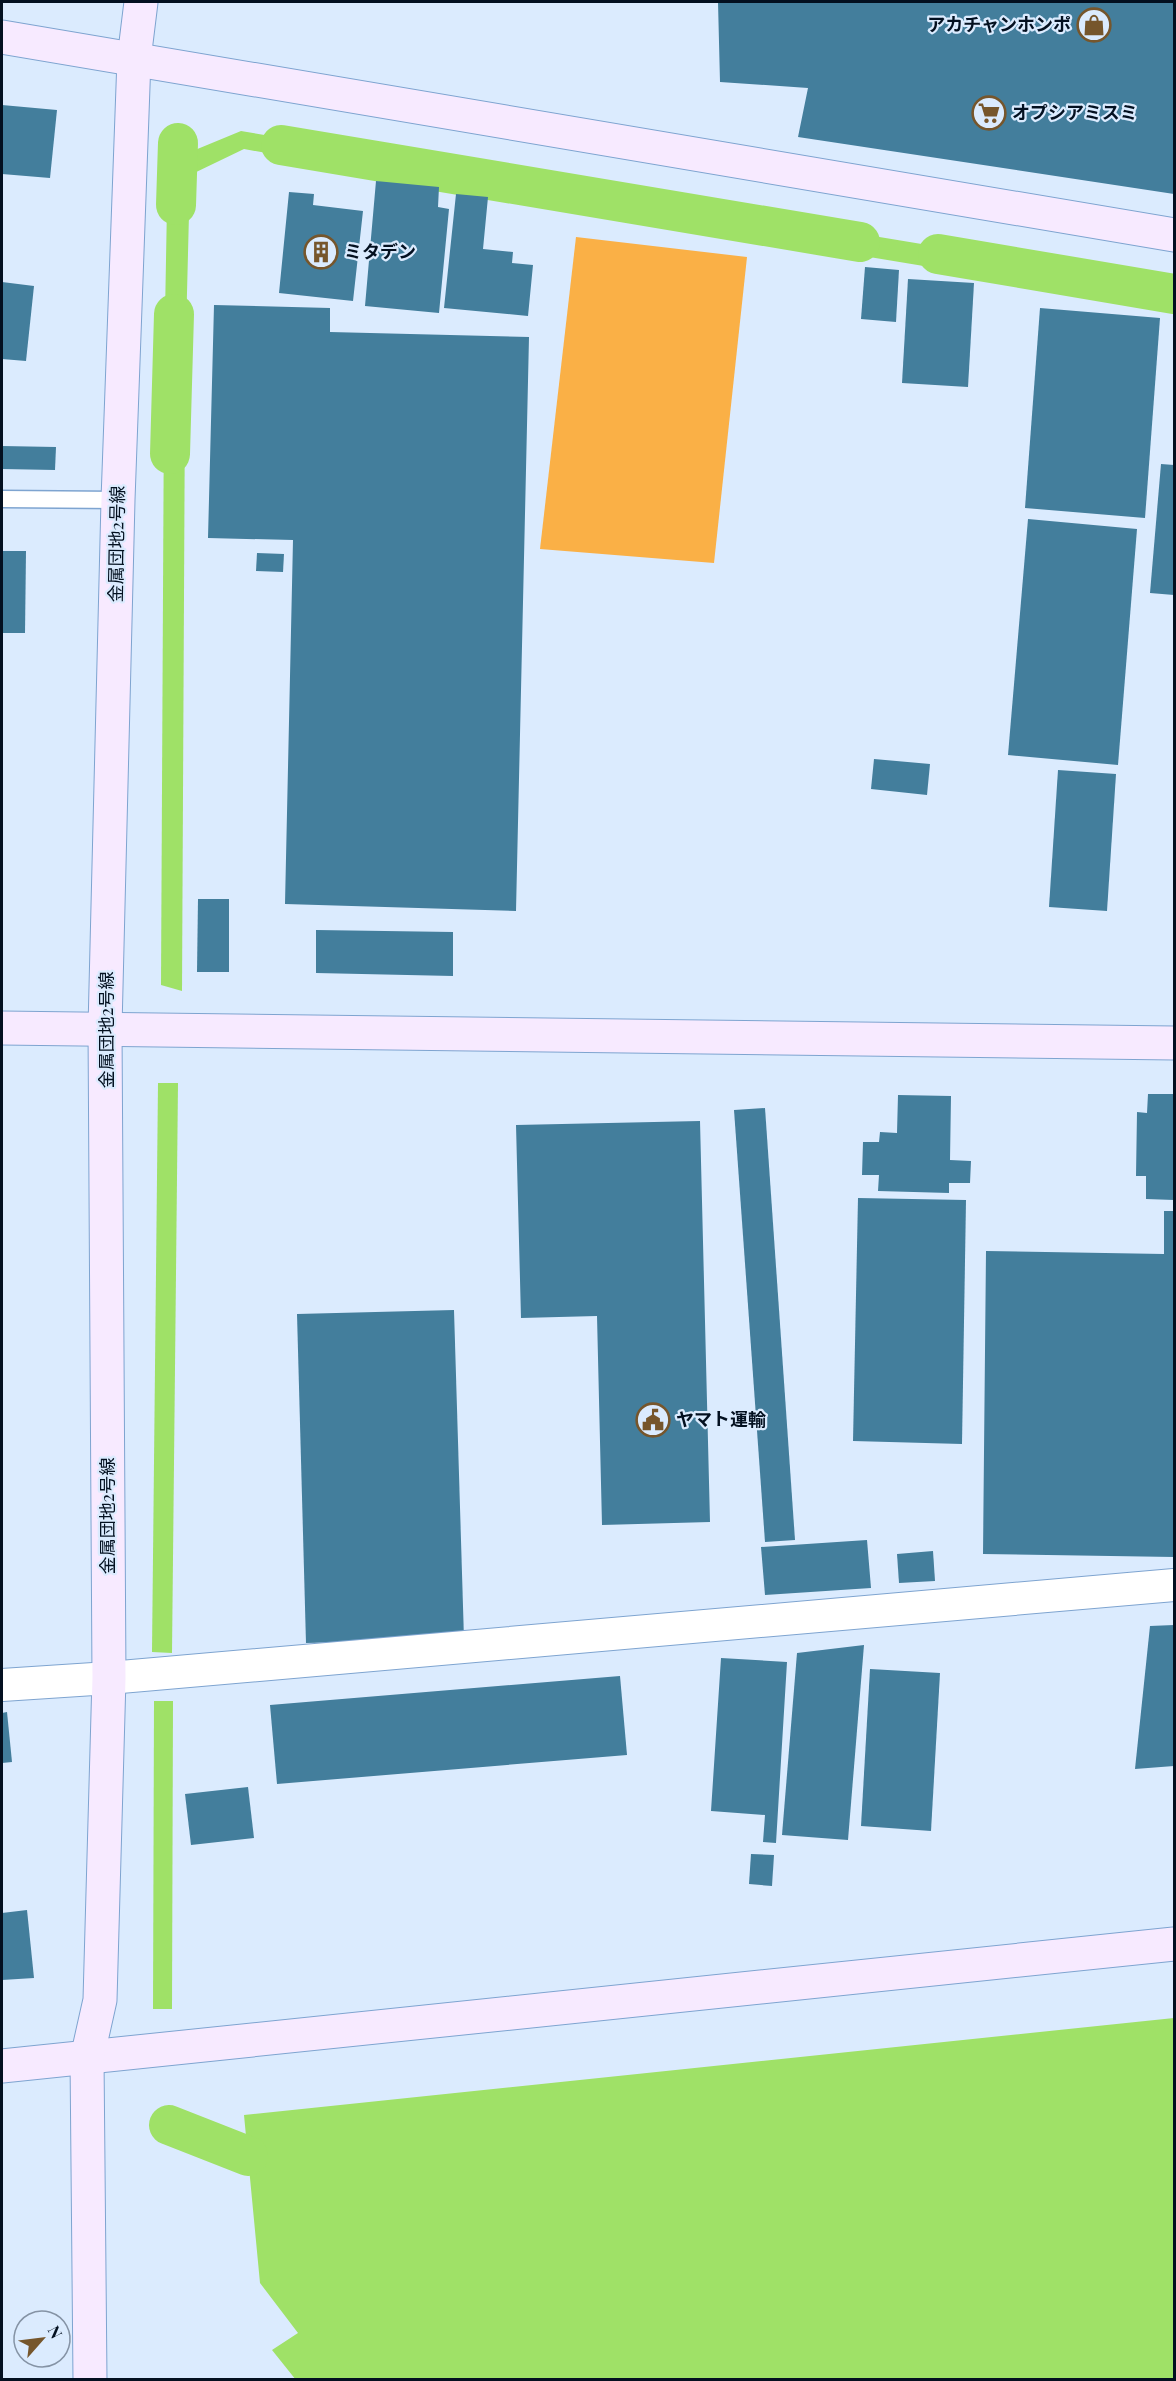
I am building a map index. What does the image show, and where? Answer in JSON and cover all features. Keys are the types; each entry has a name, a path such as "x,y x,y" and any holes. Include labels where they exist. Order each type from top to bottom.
{"street":[{"name":"金属団地2号線","path":"90,2379 87,2058 100,2000 109,1678 105,1028 118,500 134,59 141,2"},
{"path":"2,37 1174,235"},
{"path":"2,1028 1174,1043"},
{"path":"2,1685 109,1678 1174,1586"},
{"path":"2,2066 1174,1944"}],"lane":[{"path":"2,499 118,500"}],"shaded area":[{"path":"241,131 335,147 334,165 244,149 190,175 185,371 164,370 168,150 195,150"},
{"path":"545,182 635,197 631,219 541,204"},
{"path":"674,198 764,213 760,236 670,221"},
{"path":"807,225 994,256 990,277 803,246"},
{"path":"576,237 747,257 714,563 540,549"},
{"path":"1043,267 1174,286 1172,306 1040,287"},
{"path":"164,398 185,398 182,991 161,985"},
{"path":"158,1083 178,1083 172,1653 152,1652"},
{"path":"154,1701 173,1701 172,2009 153,2009"},
{"path":"1174,2018 1174,2379 296,2380 272,2350 298,2333 260,2283 244,2115"}],"building":[{"name":"オプシアミスミ","path":"718,2 1174,2 1174,194 798,137 808,88 720,82"},
{"path":"2,105 57,110 50,178 2,174"},
{"path":"376,181 439,187 438,207 449,209 439,313 365,306"},
{"name":"ミタデン","path":"289,192 314,194 313,205 363,211 353,301 279,293"},
{"path":"456,194 488,197 483,249 513,252 512,263 533,265 528,316 444,308"},
{"path":"865,267 899,270 896,322 861,319"},
{"path":"908,279 974,283 968,387 902,383"},
{"path":"2,282 34,286 26,361 2,359"},
{"path":"214,305 330,308 330,332 529,337 516,911 285,904 293,540 208,538"},
{"path":"1040,308 1160,318 1145,518 1025,508"},
{"path":"2,446 56,447 55,470 2,469"},
{"path":"1161,464 1174,465 1174,595 1150,593"},
{"path":"1028,519 1137,529 1118,765 1008,755"},
{"path":"2,551 26,551 25,633 2,633"},
{"path":"257,553 284,554 283,572 256,571"},
{"path":"874,759 930,764 927,795 871,789"},
{"path":"1058,770 1116,774 1107,911 1049,907"},
{"path":"198,899 229,899 229,972 197,972"},
{"path":"316,930 453,932 453,976 316,973"},
{"path":"1148,1094 1174,1094 1174,1200 1146,1199 1146,1176 1136,1176 1137,1112 1147,1113"},
{"path":"898,1095 951,1096 950,1160 971,1161 970,1183 949,1183 949,1193 878,1191 879,1175 862,1175 863,1142 879,1142 880,1132 897,1133"},
{"path":"765,1108 795,1540 765,1542 734,1110"},
{"name":"ヤマト運輸","path":"700,1121 710,1522 602,1525 597,1316 521,1318 516,1125"},
{"path":"858,1198 966,1200 962,1444 853,1441"},
{"path":"1164,1211 1174,1211 1174,1557 983,1554 986,1251 1164,1254"},
{"path":"454,1310 464,1639 306,1643 297,1314"},
{"path":"867,1540 871,1588 765,1595 761,1547"},
{"path":"933,1551 935,1581 899,1583 897,1554"},
{"path":"1174,1625 1174,1766 1135,1769 1150,1626"},
{"path":"864,1645 848,1840 782,1835 797,1653"},
{"path":"721,1658 787,1662 776,1843 763,1842 765,1815 711,1811"},
{"path":"870,1669 940,1673 931,1831 861,1826"},
{"path":"620,1676 627,1755 277,1784 270,1705"},
{"path":"7,1712 12,1762 2,1763 2,1713"},
{"path":"248,1787 254,1838 191,1845 185,1794"},
{"path":"751,1854 774,1855 772,1886 749,1884"},
{"path":"27,1910 34,1978 2,1980 2,1913"}],"waterway":[{"path":"176,205 178,143"},
{"path":"281,145 860,242"},
{"path":"938,254 1174,294"},
{"path":"170,454 174,314"},
{"path":"169,2125 248,2156"}],"place":[{"name":"アカチャンホンポ","path":"1094,25"},
{"name":"オプシアミスミ","path":"989,113"},
{"name":"ミタデン","path":"321,252"},
{"name":"ヤマト運輸","path":"653,1420"}]}
